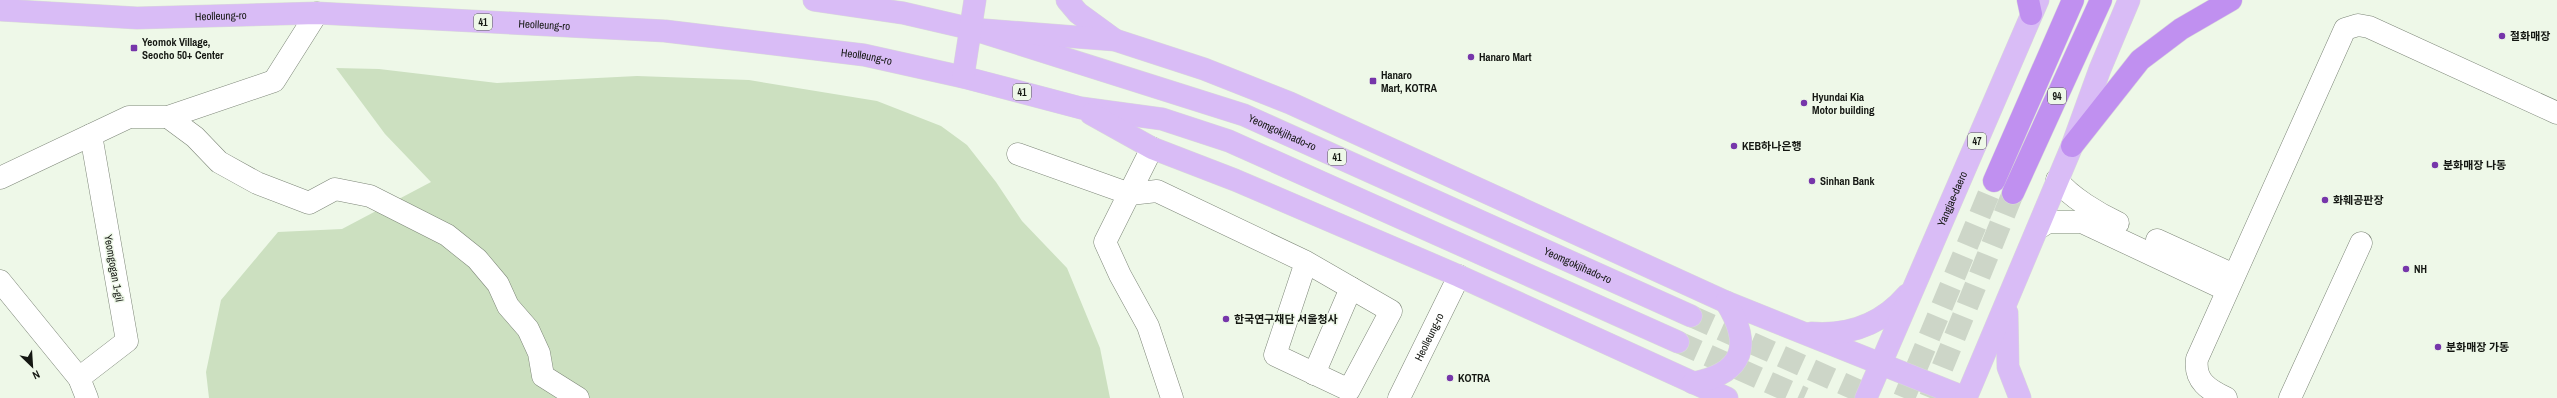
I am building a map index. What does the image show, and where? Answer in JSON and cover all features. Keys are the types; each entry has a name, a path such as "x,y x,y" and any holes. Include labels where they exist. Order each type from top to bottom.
{"highway":[{"name":"94","path":"1994,181 2073,0"},
{"name":"94","path":"2013,193 2101,0"},
{"path":"2072,146 2140,60 2181,29 2231,0"}],"main road":[{"name":"41","path":"814,0 903,13 972,29"},
{"path":"963,77 972,29 975,0"},
{"path":"1067,0 1078,13 1115,40"},
{"path":"972,29 1115,40 1204,69 1290,103 1726,302 1880,365 1966,398 2039,228 2057,180 2072,146 2100,69 2129,0"},
{"name":"Yangjae-daero","path":"1866,398 1917,283 2032,5"},
{"name":"Heolleung-ro","path":"0,10 137,18 317,13 665,31 864,55 963,77 1081,108"},
{"name":"Yeomgokjihado-ro","path":"972,29 1244,115 1691,316"},
{"name":"41","path":"1081,108 1162,119 1229,141 1678,342"},
{"path":"1081,108 1152,148 1235,180 1459,276 1727,398"},
{"path":"2020,398 2008,367 2006,328 2009,294 2023,264"},
{"path":"1796,331 1832,334 1867,326 1889,312 1917,283"},
{"path":"1693,383 1720,374 1732,366 1739,357 1742,345 1741,334 1726,302"}],"street":[{"path":"0,178 128,117 168,117 274,81 317,13"},
{"path":"2226,398 2209,390 2203,385 2196,365 2340,36 2352,26 2369,27 2557,113"},
{"path":"168,117 195,137 219,162 257,183 309,202 335,189 370,196 447,235 477,259 498,284 508,306 528,329 539,353 543,376 578,398"},
{"name":"Yeomgogan 1-gil","path":"0,281 80,391 127,341 91,135"},
{"path":"1152,148 1105,242 1120,275 1148,326 1172,398"},
{"path":"1018,154 1130,194 1157,191 1306,262 1391,311 1349,390 1275,355 1306,262"},
{"path":"2057,180 2064,189 2076,196 2098,214 2231,283"},
{"path":"2039,228 2048,222 2082,222 2231,283"},
{"path":"2290,398 2361,243"},
{"name":"Heolleung-ro","path":"1399,398 1459,276"},
{"path":"1314,374 1351,288"}],"green space":[{"path":"336,68 379,69 497,83 637,76 749,80 877,101 941,126 967,145 996,182 1022,221 1067,268 1100,348 1110,398 209,398 206,372 221,300 278,232 342,229 431,182 385,134"}],"tunnel":[{"path":"1904,398 1994,181"},
{"path":"1930,398 2013,193"},
{"path":"1691,316 1875,398"},
{"path":"1678,342 1804,398"}],"place":[{"name":"절화매장","path":"2502,36"},
{"name":"Yeomok Village, Seocho 50+ Center","path":"134,48"},
{"name":"Hanaro Mart","path":"1471,57"},
{"name":"Hanaro Mart, KOTRA","path":"1373,81"},
{"name":"Hyundai Kia Motor building","path":"1804,103"},
{"name":"KEB하나은행","path":"1734,146"},
{"name":"분화매장 나동","path":"2435,165"},
{"name":"Sinhan Bank","path":"1812,181"},
{"name":"화훼공판장","path":"2325,200"},
{"name":"NH","path":"2406,269"},
{"name":"한국연구재단 서울청사","path":"1226,319"},
{"name":"분화매장 가동","path":"2438,347"},
{"name":"KOTRA","path":"1450,378"}]}
